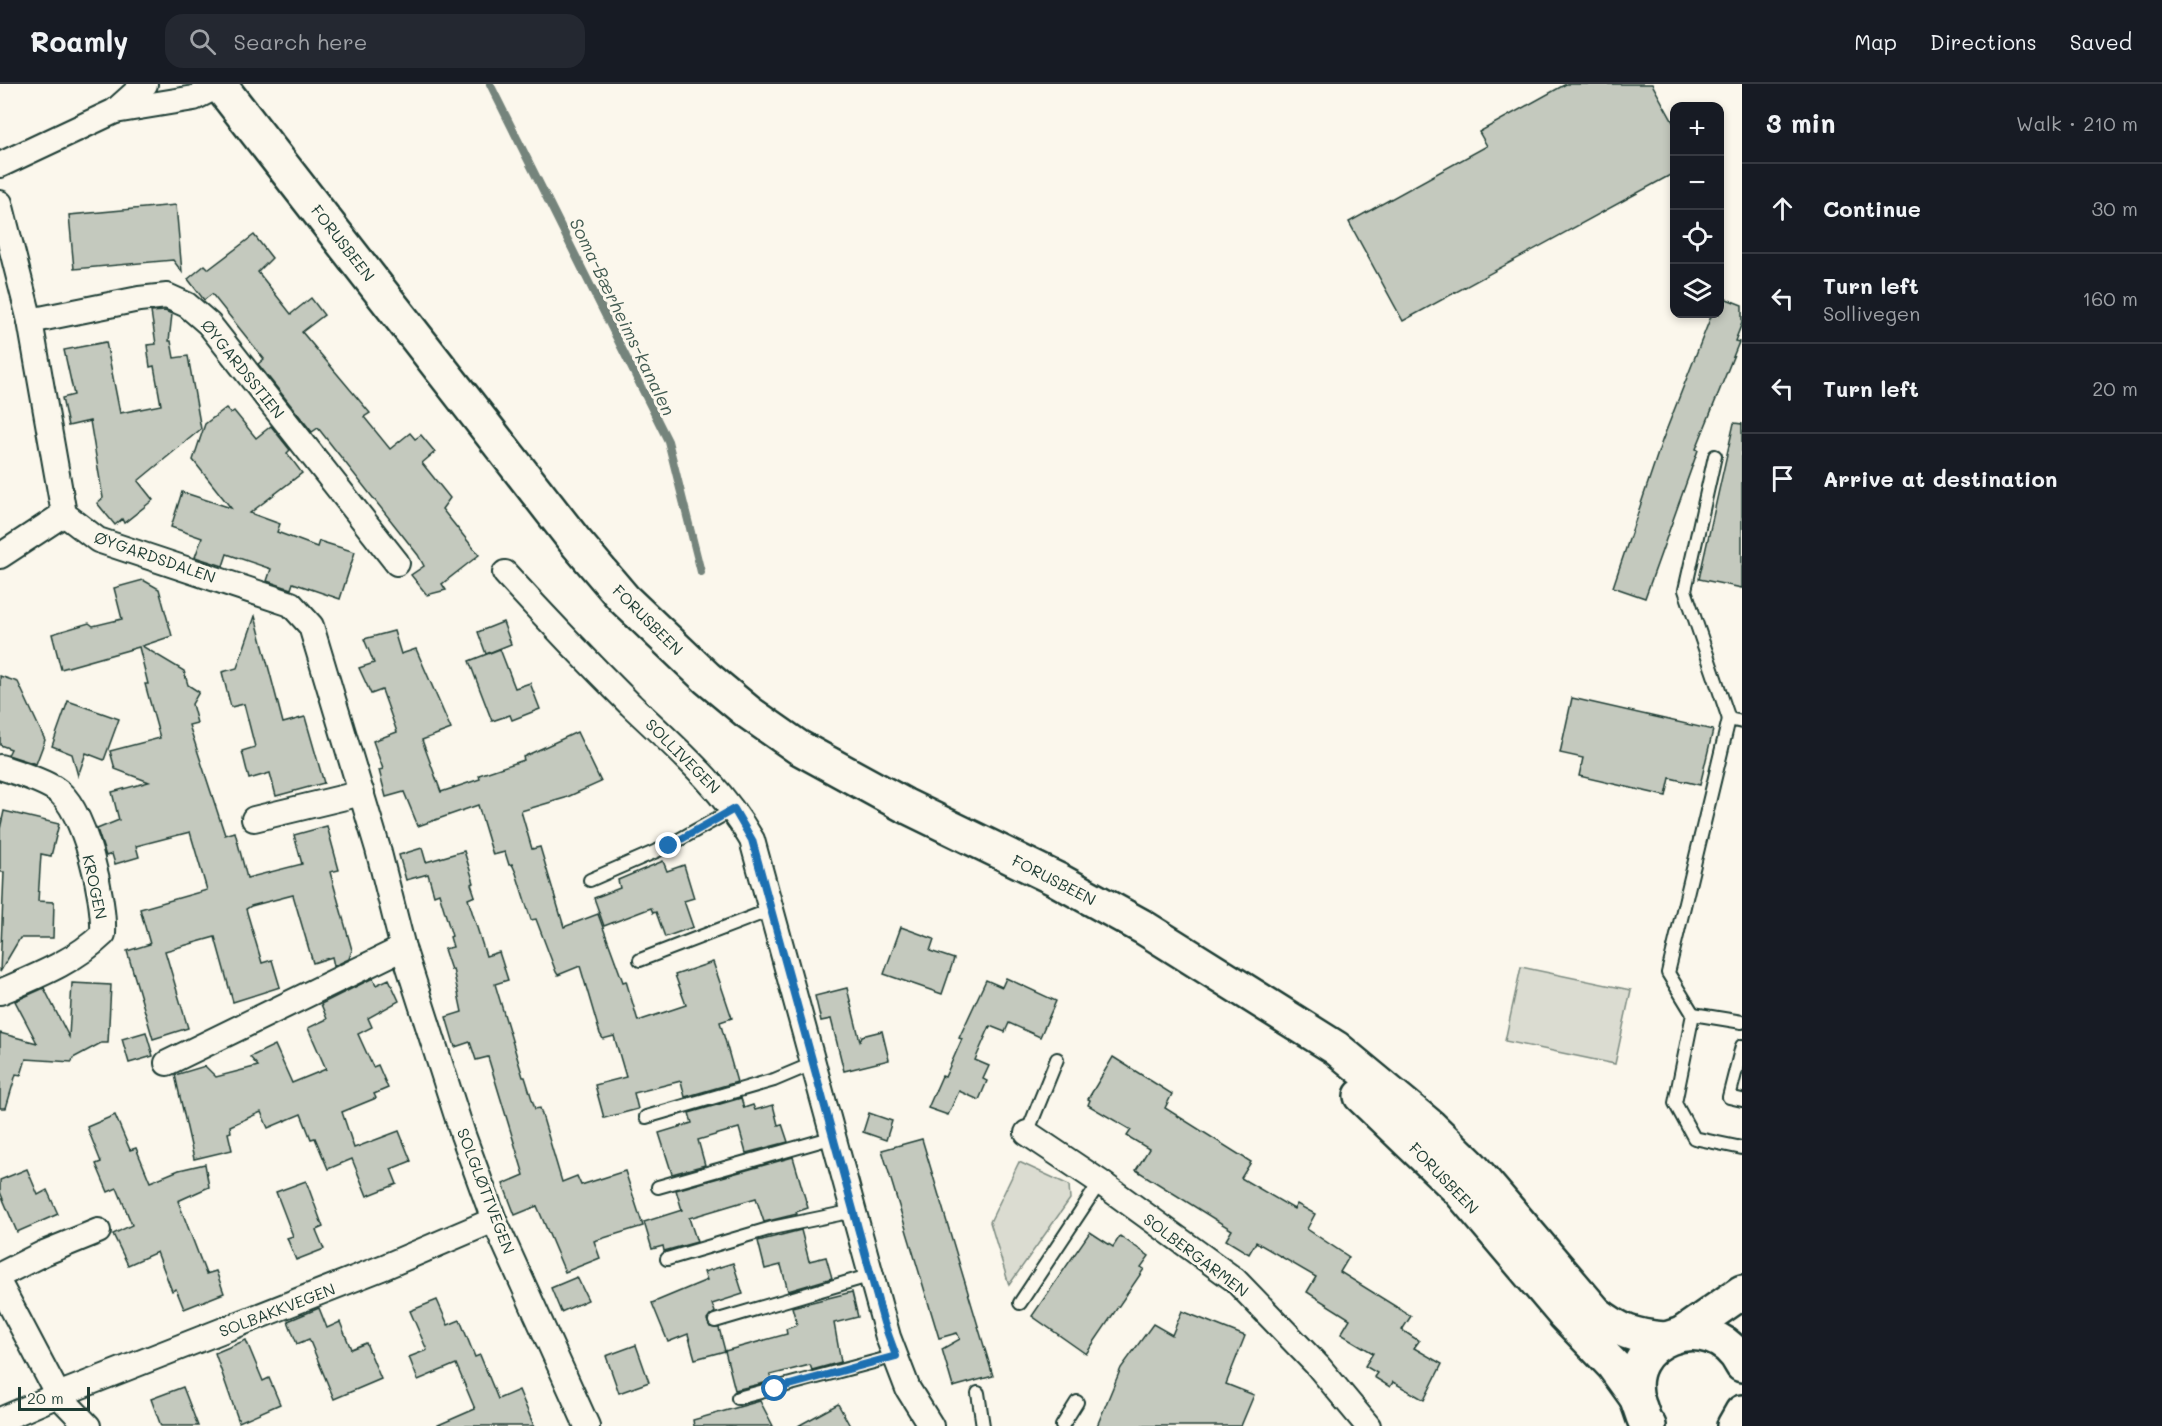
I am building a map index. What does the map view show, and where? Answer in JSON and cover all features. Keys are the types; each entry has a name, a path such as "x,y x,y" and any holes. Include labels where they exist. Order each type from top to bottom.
{"main road":[{"name":"FORUSBEEN","path":"219,85 574,540 624,598 707,678 748,712 798,747 904,805 1056,879 1143,927 1336,1048 1430,1126 1472,1166 1596,1313 1612,1326 1634,1336 1703,1334 1726,1345 1742,1365"},
{"name":"FORUSBEEN","path":"1228,982 1328,1066 1459,1190 1564,1314 1613,1365 1636,1397 1649,1426"},
{"path":"1636,1397 1635,1378 1642,1360 1655,1345 1674,1336 1742,1292"}],"street":[{"path":"115,111 145,84"},
{"path":"0,165 115,111 194,98 219,85"},
{"path":"0,203 30,321 64,514 0,556"},
{"name":"ØYGARDSSTIEN","path":"30,321 167,296 187,305 208,324 397,563"},
{"name":"ØYGARDSDALEN","path":"64,514 98,540 282,601 300,612 311,626 318,646 362,793 395,916"},
{"name":"SOLLIVEGEN","path":"505,573 585,659 709,780 734,809 752,840 773,909 812,1064 886,1330 909,1389 931,1426"},
{"name":"KROGEN","path":"0,767 56,789 66,798 81,825 104,913 103,934 89,948 59,967 0,992"},
{"path":"254,819 362,793"},
{"name":"SOLGLØTTVEGEN","path":"395,916 403,948 463,1135 494,1220 587,1426"},
{"path":"167,1063 403,948"},
{"name":"SOLBERGARMEN","path":"1027,1133 1100,1182 1234,1280 1318,1366 1368,1426"},
{"name":"SOLBAKKVEGEN","path":"0,1420 58,1395 363,1276 494,1220"},
{"path":"0,1275 44,1253 98,1231"},
{"path":"0,1285 58,1395 88,1426"}],"lane":[{"path":"1714,456 1685,590 1729,719 1668,973 1693,1014 1675,1103 1694,1138 1742,1148"},
{"path":"1729,719 1742,722"},
{"path":"590,880 669,846 734,809"},
{"path":"640,960 773,909"},
{"path":"1693,1014 1742,1022"},
{"path":"1742,1046 1729,1097 1742,1100"},
{"path":"1027,1133 1057,1059"},
{"path":"646,1117 774,1080 812,1064"},
{"path":"658,1187 834,1137"},
{"path":"1020,1303 1100,1182"},
{"path":"667,1259 772,1228 854,1211"},
{"path":"715,1321 872,1275"},
{"path":"738,1398 896,1356"},
{"path":"978,1393 983,1426"},
{"path":"1062,1426 1077,1402"}],"shaded area":[{"path":"1521,967 1631,990 1615,1064 1505,1041"},
{"path":"1019,1162 1069,1185 1070,1199 1009,1285 990,1222"}],"building":[{"path":"1566,84 1652,84 1670,117 1670,175 1403,321 1349,222 1487,146 1479,132"},
{"path":"176,205 182,272 173,260 74,269 69,215"},
{"path":"254,235 272,258 258,272 291,314 311,298 324,315 302,332 370,413 364,417 390,449 410,433 415,439 421,435 435,452 422,463 450,498 442,509 479,555 442,584 446,590 427,595 411,575 424,566 418,555 318,428 312,432 258,364 264,359 212,294 204,300 188,279 205,265 209,269"},
{"path":"1724,298 1742,305 1742,323 1735,341 1739,342 1696,449 1698,450 1645,598 1613,587 1662,441 1710,318 1724,318"},
{"path":"165,311 172,314 169,341 171,341 174,358 188,356 201,429 138,481 153,500 124,523 122,519 115,525 97,503 103,498 90,421 68,426 62,398 74,395 64,350 106,342 120,413 161,405 154,366 150,367 147,345 156,344 151,312"},
{"path":"226,408 231,413 234,411 256,438 271,426 290,450 287,453 302,473 250,513 280,524 277,532 317,547 319,541 355,552 340,599 293,583 291,589 267,581 271,569 227,554 223,566 195,557 202,538 171,527 182,492 231,508 193,460 205,424"},
{"path":"1734,423 1742,424 1742,588 1699,579"},
{"path":"143,580 159,589 172,636 142,646 184,671 188,685 199,692 192,704 197,723 189,725 225,835 235,832 247,878 302,864 294,835 327,826 339,870 330,872 352,950 349,959 334,966 332,957 313,963 293,895 251,906 246,909 262,963 272,960 280,987 233,1002 215,937 165,951 188,1028 153,1039 127,951 150,944 140,909 207,890 190,832 136,846 139,857 115,864 112,854 106,856 97,829 119,820 112,792 149,782 115,769 110,751 160,738 145,684 148,684 139,647 61,669 52,634 89,623 93,626 122,619 114,588"},
{"path":"255,616 283,723 305,717 324,783 276,796 270,773 249,779 242,751 255,747 244,704 231,707 222,672 237,668"},
{"path":"503,622 511,644 486,654 478,632"},
{"path":"394,631 401,654 416,649 451,729 422,740 441,792 480,779 479,775 524,760 523,757 577,732 601,782 565,798 521,811 532,849 540,847 564,927 598,914 623,982 626,981 638,1021 686,1005 675,975 713,962 732,1018 720,1022 737,1082 685,1097 681,1081 634,1093 638,1109 604,1118 595,1085 626,1077 614,1036 603,1039 600,1034 580,966 558,975 556,972 536,919 531,920 512,864 509,865 505,852 493,855 478,805 418,826 404,792 386,797 379,770 383,769 373,741 397,732 382,690 371,694 359,668 374,663 364,639"},
{"path":"500,649 515,688 530,683 540,709 512,720 510,715 492,721 469,661"},
{"path":"0,676 18,682 45,740 36,764 8,755 11,749 0,745"},
{"path":"1572,698 1713,730 1700,785 1670,778 1666,796 1579,776 1583,758 1560,753"},
{"path":"68,701 119,719 104,760 86,753 78,776 72,754 52,746"},
{"path":"4,811 59,824 51,856 41,854 38,901 54,902 53,938 20,938 0,972 4,872 0,872 0,829"},
{"path":"422,848 426,862 464,851 474,883 471,884 475,896 468,899 486,956 499,952 508,980 495,984 523,1077 525,1077 535,1109 540,1108 562,1182 577,1176 581,1185 625,1171 643,1226 594,1241 600,1258 565,1272 537,1206 515,1215 503,1184 524,1175 488,1057 476,1060 470,1042 455,1047 446,1017 462,1012 453,969 451,970 444,949 453,947 450,937 452,936 439,893 434,895 428,874 406,880 399,855"},
{"path":"663,861 667,871 684,865 694,898 684,901 693,927 665,937 656,912 653,913 651,908 604,926 594,898 620,888 618,880"},
{"path":"901,927 934,939 930,951 954,959 942,994 884,974"},
{"path":"373,978 376,985 389,979 399,1001 368,1018 372,1027 358,1034 373,1067 378,1065 388,1088 374,1094 376,1098 342,1112 354,1148 399,1131 411,1161 391,1169 397,1184 367,1196 352,1159 328,1169 315,1138 311,1139 301,1114 268,1128 261,1112 230,1126 231,1132 228,1133 232,1150 194,1159 175,1075 205,1066 216,1077 258,1066 250,1057 275,1045 292,1083 326,1069 308,1028 327,1019 321,1004"},
{"path":"1006,978 1056,1001 1040,1037 1009,1023 1005,1032 990,1026 975,1060 989,1066 983,1079 987,1081 979,1100 959,1091 948,1115 928,1108 942,1076 945,1077 962,1039 959,1038 986,980 1002,987"},
{"path":"72,983 111,985 108,1043 101,1043 73,1058 72,1062 26,1059 21,1075 16,1074 6,1108 0,1108 0,1033 37,1043 15,1001 44,988 69,1037"},
{"path":"847,988 860,1041 862,1036 882,1031 889,1060 844,1071 831,1019 821,1021 815,996"},
{"path":"146,1032 153,1056 129,1063 122,1039"},
{"path":"1113,1057 1172,1094 1165,1108 1251,1162 1241,1178 1294,1209 1297,1204 1315,1214 1307,1229 1349,1257 1340,1272 1411,1316 1402,1330 1419,1341 1414,1348 1442,1364 1424,1400 1393,1382 1390,1387 1374,1377 1377,1373 1365,1366 1373,1353 1341,1334 1350,1319 1307,1292 1316,1277 1256,1242 1249,1254 1226,1240 1232,1230 1136,1170 1149,1149 1127,1136 1131,1130 1088,1105 1090,1100 1088,1099"},
{"path":"741,1098 744,1108 753,1105 755,1110 773,1105 778,1125 782,1124 788,1142 746,1153 739,1128 698,1140 705,1165 672,1174 659,1133 692,1123 689,1113"},
{"path":"869,1113 892,1121 886,1140 863,1132"},
{"path":"115,1115 130,1150 136,1148 150,1182 179,1170 205,1164 209,1187 178,1201 206,1274 216,1271 224,1293 184,1309 176,1289 172,1291 157,1252 128,1265 113,1234 132,1225 117,1188 108,1192 96,1164 101,1162 87,1127"},
{"path":"922,1139 993,1376 953,1387 942,1349 960,1339 957,1333 939,1338 882,1150"},
{"path":"793,1157 808,1208 796,1212 797,1214 764,1222 756,1198 689,1218 697,1242 664,1251 663,1246 652,1249 644,1222 682,1210 676,1190"},
{"path":"27,1169 38,1195 47,1190 58,1214 17,1232 0,1192 0,1180"},
{"path":"306,1181 323,1227 316,1230 324,1249 296,1260 287,1238 293,1236 276,1192"},
{"path":"801,1230 809,1261 826,1257 832,1278 788,1291 781,1265 765,1269 758,1241"},
{"path":"1090,1232 1113,1247 1120,1236 1149,1256 1141,1267 1144,1269 1086,1354 1032,1316"},
{"path":"733,1263 743,1294 712,1304 715,1312 707,1320 710,1327 719,1328 725,1351 695,1359 688,1334 668,1342 652,1303 707,1280 704,1272"},
{"path":"577,1277 588,1300 561,1312 551,1288"},
{"path":"852,1292 858,1317 834,1323 841,1362 812,1370 810,1365 770,1375 772,1381 735,1390 725,1351 787,1334 786,1329 797,1325 792,1307"},
{"path":"437,1300 448,1325 460,1320 475,1357 480,1355 498,1399 519,1390 534,1426 436,1426 475,1409 456,1364 418,1380 409,1357 427,1350 410,1311"},
{"path":"319,1308 327,1328 340,1322 351,1349 366,1343 381,1379 334,1399 309,1339 297,1344 288,1321"},
{"path":"1182,1311 1245,1336 1226,1384 1254,1395 1241,1426 1097,1426 1121,1368 1153,1324 1172,1335"},
{"path":"246,1340 263,1381 269,1378 280,1404 239,1422 215,1353"},
{"path":"636,1345 649,1382 619,1393 606,1356"},
{"path":"183,1387 198,1426 161,1426 151,1399"},
{"path":"760,1401 773,1426 694,1426 693,1420"},
{"path":"838,1404 850,1426 798,1426"}],"waterway":[{"name":"Soma-Bærheims-kanalen","path":"490,84 668,441 701,572"}],"route":[{"path":"669,846 734,809 752,840 773,909 812,1064 884,1323 896,1356 775,1389"}]}
